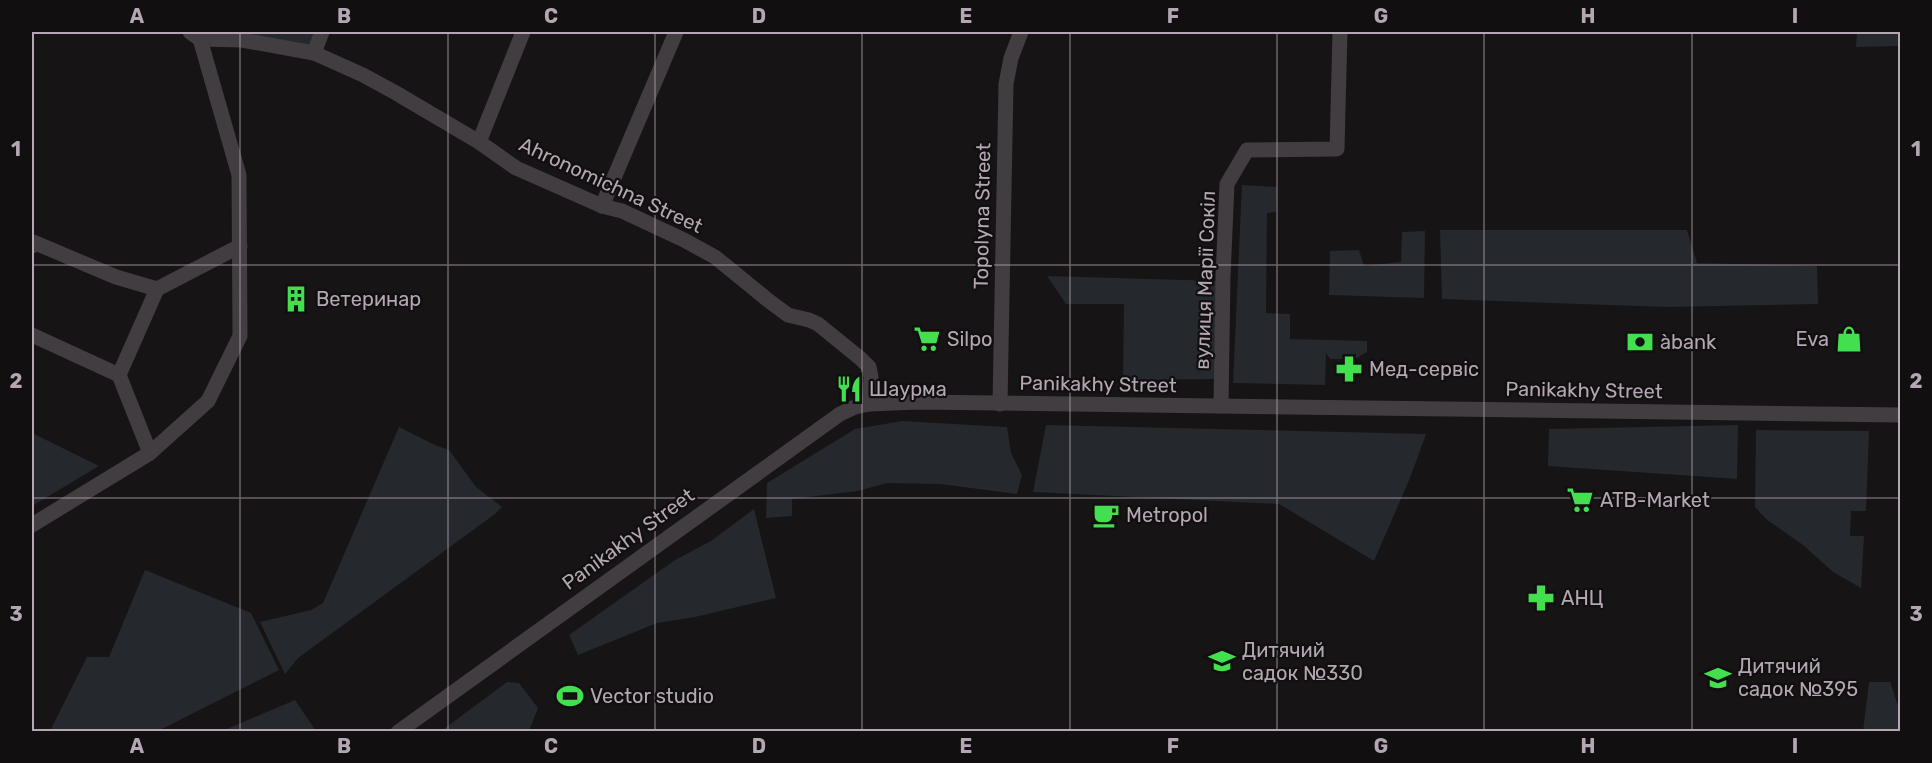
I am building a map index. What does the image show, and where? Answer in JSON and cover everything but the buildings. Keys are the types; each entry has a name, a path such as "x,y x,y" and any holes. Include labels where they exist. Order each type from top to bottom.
{"street":[{"path":"314,53 322,32"},
{"path":"479,142 523,32"},
{"path":"602,206 676,32"},
{"name":"Topolyna Street","path":"1000,404 1006,84 1011,58 1021,32"},
{"name":"вулиця Марії Сокіл","path":"1221,406 1227,184 1247,150 1337,149 1340,32"},
{"path":"32,525 150,453 208,401 240,336 239,175 195,35"},
{"name":"Ahronomichna Street","path":"195,35 242,40 314,53 363,75 479,142 516,168 602,206 622,211 715,257 788,315 808,320 826,330 861,358 869,367 871,377 869,404"},
{"path":"32,246 33,242 116,277 157,289"},
{"path":"119,375 157,289 240,246"},
{"path":"32,335 119,375 150,453"},
{"name":"Panikakhy Street","path":"398,732 821,427 840,414 869,404 918,402 1900,415"}],"shaded area":[{"path":"213,32 318,32 312,48"},
{"path":"1857,32 1900,32 1900,46 1856,47"},
{"path":"1242,185 1277,187 1276,212 1267,213 1266,313 1290,314 1290,339 1367,341 1367,352 1355,359 1330,359 1326,353 1325,385 1233,383"},
{"path":"1440,230 1687,230 1697,263 1817,266 1818,304 1667,307 1442,299"},
{"path":"1425,231 1424,298 1329,295 1330,251 1359,250 1364,266 1401,262 1402,232"},
{"path":"1047,276 1219,281 1218,379 1123,380 1124,304 1066,304"},
{"path":"902,421 1007,427 1011,453 1022,475 1017,494 940,484 887,483 858,491 792,499 792,516 766,518 767,483 855,429"},
{"path":"1046,425 1426,434 1410,478 1374,561 1279,504 1033,492"},
{"path":"1738,425 1737,479 1548,466 1549,429"},
{"path":"399,427 449,450 476,487 502,507 298,658 285,674 260,622 311,610 323,603"},
{"path":"1756,430 1869,431 1866,511 1851,511 1850,536 1864,536 1861,588 1833,572 1803,545 1766,519 1755,507"},
{"path":"32,433 99,466 32,506"},
{"path":"754,509 776,598 695,617 657,623 578,655 569,635 675,560 711,541"},
{"path":"145,570 251,613 279,670 158,731 50,731 87,657 109,657"},
{"path":"507,682 519,683 538,708 529,731 441,731"},
{"path":"1869,682 1890,682 1900,712 1900,731 1863,731"},
{"path":"295,700 316,731 222,731"}],"place":[{"name":"Ветеринар","path":"296,299"},
{"name":"Silpo","path":"927,339"},
{"name":"Eva","path":"1849,339"},
{"name":"àbank","path":"1640,342"},
{"name":"Мед-сервіс","path":"1349,369"},
{"name":"Шаурма","path":"849,389"},
{"name":"ATB-Market","path":"1580,500"},
{"name":"Metropol","path":"1106,515"},
{"name":"АНЦ","path":"1541,598"},
{"name":"Дитячий садок №330","path":"1222,661"},
{"name":"Дитячий садок №395","path":"1718,678"},
{"name":"Vector studio","path":"570,696"}]}
